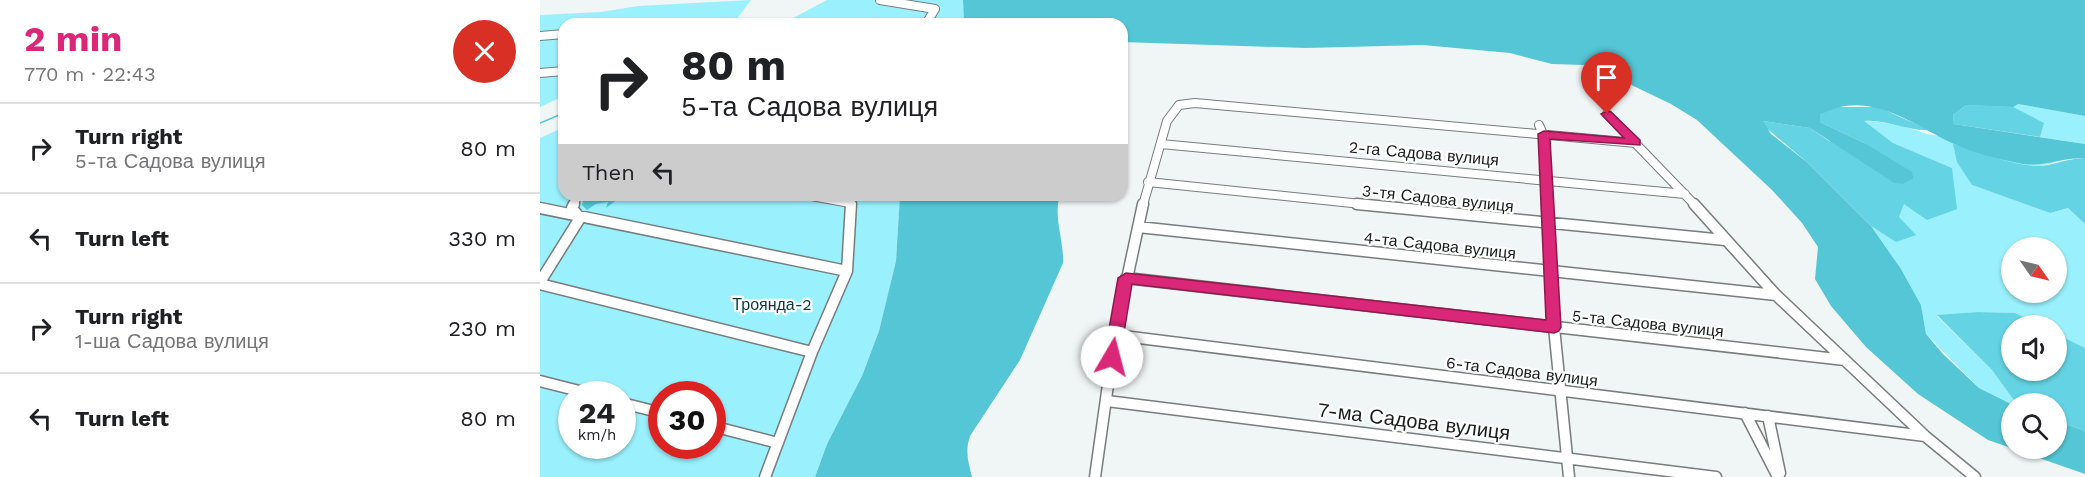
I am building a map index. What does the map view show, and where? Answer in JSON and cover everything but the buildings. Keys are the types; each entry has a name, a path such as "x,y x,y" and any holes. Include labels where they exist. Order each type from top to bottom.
{"street":[{"path":"880,0 935,9 930,18"},
{"path":"540,36 558,34"},
{"path":"540,73 558,72"},
{"path":"1095,477 1107,401 1114,335 1126,278 1148,182 1167,121 1179,105 1195,103 1541,130 1636,142"},
{"path":"1607,114 1685,194 1776,295 1925,436 1975,477"},
{"path":"1541,130 1554,327 1569,477"},
{"name":"2-га Садова вулиця","path":"1161,144 1685,194"},
{"name":"3-тя Садова вулиця","path":"1148,182 1725,240"},
{"path":"575,201 572,208 580,218"},
{"path":"765,477 812,352 848,272 850,201"},
{"path":"540,208 848,272"},
{"path":"580,218 540,283 812,352"},
{"name":"4-та Садова вулиця","path":"1138,227 1776,295"},
{"name":"5-та Садова вулиця","path":"1126,278 1845,360"},
{"name":"6-та Садова вулиця","path":"1114,335 1925,436"},
{"path":"540,381 558,386"},
{"name":"7-ма Садова вулиця","path":"1107,401 1716,477"},
{"path":"1745,413 1780,477"},
{"path":"1768,416 1780,477"},
{"path":"726,430 778,443"}],"green space":[{"path":"751,0 738,18 558,18 558,99 540,107 540,15 601,12 638,6"},
{"path":"827,0 963,0 964,18 793,18"},
{"path":"1897,93 2018,104 2085,116 2085,144 2040,137 2044,123"},
{"path":"1863,121 1888,123 1927,134 2073,157 1972,185 2050,213 2068,208 2085,224 2085,348 2067,339 2067,315 1978,312 1937,316 1992,370 2009,393 2001,393 2001,399 1979,388 1926,334 1921,305 1901,269 1871,226 1897,242 1899,217 1904,203 1952,168 1893,143"},
{"name":"Троянда-2","path":"558,130 558,201 900,201 896,261 879,331 862,376 827,444 815,477 540,477 540,138"}],"shaded area":[{"path":"963,0 2085,0 2085,116 2018,104 2013,107 1966,105 1953,115 1954,124 2085,144 2085,159 2028,164 2002,159 1959,146 1904,118 1871,107 1855,105 1837,108 1820,115 1820,122 1866,144 1912,172 1913,178 1903,184 1894,183 1810,128 1763,121 1771,134 1808,163 1871,226 1901,269 1921,305 1926,334 1943,354 1979,388 2001,399 2001,445 1988,440 1918,394 1866,347 1831,306 1815,279 1818,247 1802,223 1772,190 1697,120 1671,104 1596,68 1584,65 1552,64 1510,53 1423,45 1306,48 1128,42 1128,18 964,18"},
{"path":"1966,105 2013,107 2044,123 2040,137 1954,124 1953,115"},
{"path":"1834,107 1878,107 1929,130 1864,121 1893,143 1952,168 1957,209 1927,220 1904,204 1899,217 1916,235 1896,242 1871,226 1808,163 1764,126 1763,121 1810,128 1829,141 1866,144 1820,122 1820,115"},
{"path":"1953,144 2025,165 2041,166 2072,159 2085,159 2085,224 2068,208 2050,213 1972,185 1957,162"},
{"path":"583,201 615,201 606,208 608,202 596,204 587,210 582,205"},
{"path":"900,201 1058,201 1058,220 1063,263 1020,360 970,436 968,457 972,477 815,477 827,444 862,376 879,331 896,261"},
{"path":"1978,312 2019,315 2001,315 2001,381 2067,381 2067,339 2085,348 2085,431 2067,425 2067,393 2009,393 1992,370 1937,315"},
{"path":"2067,425 2085,431 2085,474 2042,459 2067,459"}],"waterway":[{"path":"540,123 558,116"}],"route":[{"path":"1112,357 1114,335 1126,278 1554,327 1544,134 1636,142 1607,114"}]}
